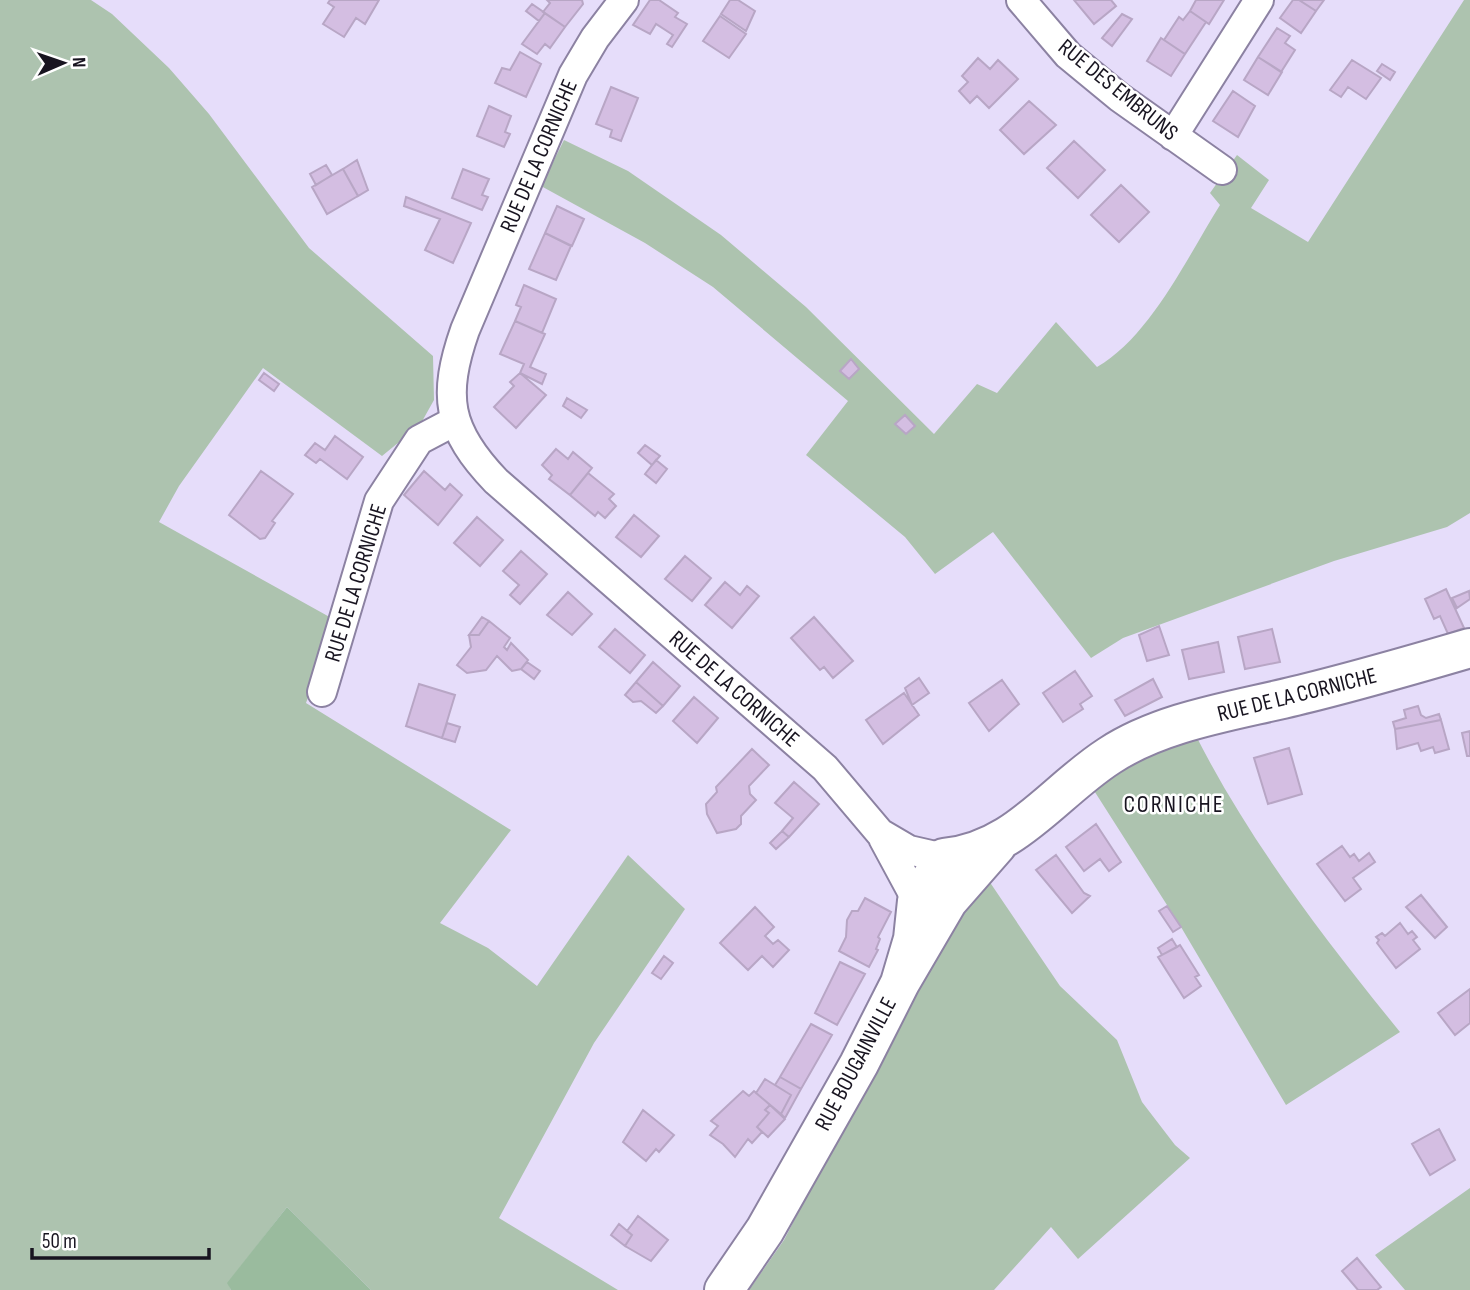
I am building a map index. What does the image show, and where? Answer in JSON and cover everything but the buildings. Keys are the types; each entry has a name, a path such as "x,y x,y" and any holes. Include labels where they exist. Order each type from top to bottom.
{"street":[{"name":"RUE DE LA CORNICHE","path":"624,0 594,38 573,75 465,330 454,360 451,390 455,421 472,456 496,481 825,768 880,833 909,850 944,858 970,855 997,845 1109,756 1152,736 1200,719 1359,681 1470,648"},
{"name":"RUE DES EMBRUNS","path":"1021,0 1068,55 1222,170"},
{"path":"1173,136 1259,0"},
{"name":"RUE DE LA CORNICHE","path":"322,692 379,501 419,440 455,421"},
{"path":"880,833 933,901"},
{"name":"RUE BOUGAINVILLE","path":"724,1290 765,1230 859,1064 900,983 933,901 997,845"},
{"path":"933,901 944,858"}],"green space":[{"path":"0,0 91,0 112,14 169,68 209,114 309,248 433,356 434,400 420,425 382,456 263,368 179,486 159,522 335,620 306,703 511,830 440,923 488,948 537,986 628,855 685,909 594,1043 499,1218 618,1290 371,1290 287,1207 228,1283 231,1290 0,1290"},
{"path":"1464,0 1470,0 1470,513 1447,527 1334,561 1123,638 1091,658 993,532 935,574 905,537 806,455 848,401 713,287 645,243 541,186 564,140 628,171 721,235 806,307 934,434 977,384 997,393 1056,322 1097,367 1116,354 1151,316 1181,271 1220,205 1210,193 1237,155 1269,180 1251,208 1308,242"},
{"path":"1194,732 1263,850 1343,960 1400,1032 1286,1105 1181,927 1093,789 1117,770"},
{"path":"987,878 1060,986 1117,1040 1142,1102 1175,1145 1190,1158 1078,1259 1051,1227 994,1290 749,1290 784,1240 950,921"},
{"path":"1470,1188 1470,1290 1405,1290 1375,1255"},
{"path":"287,1207 371,1290 231,1290 227,1283"}],"district":[{"name":"CORNICHE","path":"1174,804"}]}
